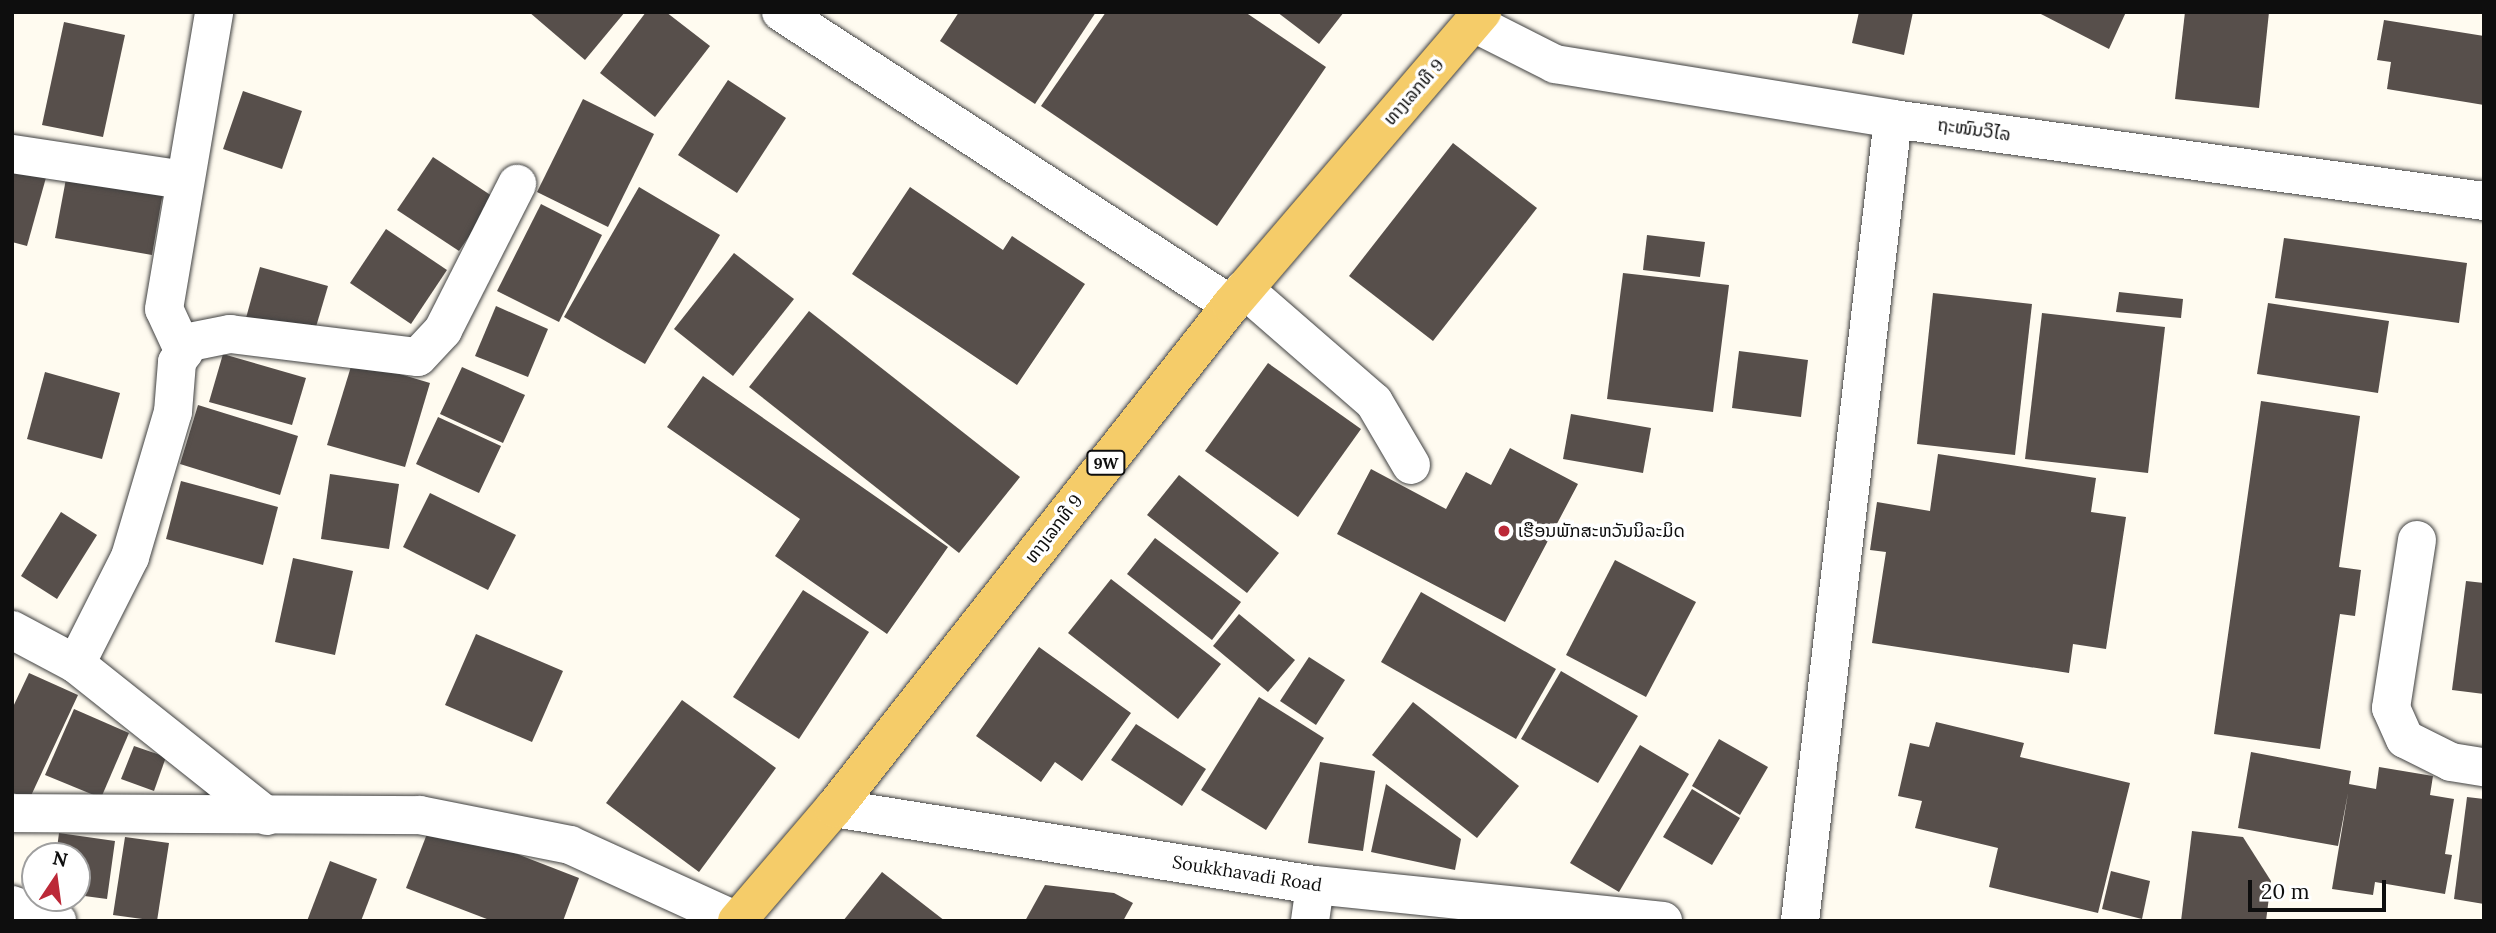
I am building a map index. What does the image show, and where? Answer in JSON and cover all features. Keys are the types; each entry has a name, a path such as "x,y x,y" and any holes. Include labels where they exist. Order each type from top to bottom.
{"main road":[{"name":"ທາງເລກທີ 9","path":"737,921 834,808 1238,297 1478,18"}],"street":[{"path":"184,352 164,309 214,12"},
{"path":"781,12 1238,297 1374,402 1411,465"},
{"name":"ຖະໜົນວິໄລ","path":"1478,18 1555,64 1893,119 2484,201"},
{"path":"1800,921 1893,119"},
{"path":"12,154 184,180"},
{"path":"76,664 130,557 173,412 177,362 190,342 230,334 418,357 443,330 517,184"},
{"path":"2417,540 2391,708 2405,739 2451,762 2484,767"},
{"path":"12,630 76,664 267,816"},
{"name":"Soukkhavadi Road","path":"834,808 1313,903 1663,921"},
{"path":"12,813 420,816 569,845 737,921"},
{"path":"12,905 57,921"}],"building":[{"path":"529,12 625,12 585,60"},
{"path":"646,12 666,12 710,46 655,117 600,73"},
{"path":"959,12 1096,12 1035,104 940,41"},
{"path":"1106,12 1245,12 1326,67 1217,226 1041,106"},
{"path":"1277,12 1344,12 1319,44"},
{"path":"1859,12 1913,12 1904,55 1852,43"},
{"path":"2037,12 2126,12 2109,49"},
{"path":"2185,12 2269,12 2259,108 2175,99"},
{"path":"2384,20 2484,36 2484,105 2387,89 2391,62 2377,60"},
{"path":"64,22 125,35 103,137 42,125"},
{"path":"728,80 786,118 737,193 678,155"},
{"path":"243,91 302,111 282,169 223,149"},
{"path":"583,99 654,134 608,227 537,192"},
{"path":"1453,143 1537,208 1433,341 1349,276"},
{"path":"433,157 495,198 459,251 397,210"},
{"path":"12,165 47,174 27,246 12,242"},
{"path":"68,168 164,186 152,255 55,238"},
{"path":"639,187 720,235 645,364 564,317"},
{"path":"910,187 1003,250 1012,236 1085,284 1017,385 852,274"},
{"path":"541,204 602,235 559,322 497,291"},
{"path":"386,229 447,270 411,324 350,283"},
{"path":"1647,235 1705,242 1700,277 1643,270"},
{"path":"2284,238 2467,263 2459,323 2275,298"},
{"path":"734,253 794,299 733,376 674,329"},
{"path":"260,267 328,286 313,337 246,318"},
{"path":"1623,273 1729,285 1713,412 1607,399"},
{"path":"2119,292 2183,299 2181,318 2116,312"},
{"path":"1933,293 2032,304 2015,455 1917,444"},
{"path":"2268,303 2389,321 2378,393 2257,374"},
{"path":"496,306 548,329 528,377 475,356"},
{"path":"809,311 1020,477 959,553 749,387"},
{"path":"2042,313 2165,327 2148,473 2025,459"},
{"path":"1739,351 1808,360 1801,417 1732,408"},
{"path":"223,354 306,378 292,425 209,402"},
{"path":"353,360 430,383 405,467 327,445"},
{"path":"1268,363 1361,429 1298,517 1205,451"},
{"path":"462,367 525,395 503,443 440,414"},
{"path":"45,372 120,393 102,459 27,439"},
{"path":"703,376 948,547 887,634 775,556 800,519 667,427"},
{"path":"2261,401 2360,416 2339,567 2361,570 2355,616 2340,614 2320,749 2214,734"},
{"path":"198,405 298,436 280,495 180,464"},
{"path":"1571,414 1651,428 1643,473 1563,459"},
{"path":"438,417 501,446 479,493 416,464"},
{"path":"1510,448 1578,484 1505,622 1337,534 1371,469 1446,509 1466,472 1491,485"},
{"path":"1938,454 2096,478 2091,512 2126,517 2106,649 2073,644 2069,673 1872,643 1886,552 1870,550 1877,502 1930,511"},
{"path":"330,474 399,484 389,549 321,539"},
{"path":"1179,475 1279,553 1247,593 1147,515"},
{"path":"181,481 278,507 263,565 166,539"},
{"path":"430,493 516,535 488,590 403,547"},
{"path":"61,512 97,535 57,599 21,576"},
{"path":"1155,538 1241,602 1212,640 1127,574"},
{"path":"293,558 353,571 335,655 275,642"},
{"path":"1615,560 1696,602 1646,697 1566,655"},
{"path":"1111,579 1221,664 1178,719 1068,633"},
{"path":"2466,581 2484,583 2484,694 2452,690"},
{"path":"803,590 869,632 799,739 733,697"},
{"path":"1421,592 1556,669 1516,739 1381,662"},
{"path":"1239,614 1295,660 1268,692 1213,646"},
{"path":"476,634 563,671 532,742 445,705"},
{"path":"1039,647 1131,713 1082,781 1055,762 1041,782 976,736"},
{"path":"1309,657 1345,680 1316,725 1280,701"},
{"path":"1561,671 1638,716 1598,783 1521,739"},
{"path":"29,673 78,695 29,800 12,792 12,709"},
{"path":"1259,697 1324,738 1266,830 1201,790"},
{"path":"682,700 776,768 699,872 606,803"},
{"path":"1413,702 1519,786 1477,838 1372,755"},
{"path":"74,709 129,733 101,798 45,775"},
{"path":"1936,722 2024,743 2020,757 2130,783 2098,913 1989,887 1998,848 1915,828 1922,801 1898,796 1910,743 1929,747"},
{"path":"1136,724 1206,769 1182,806 1111,760"},
{"path":"1719,739 1768,767 1740,815 1692,786"},
{"path":"1640,745 1689,774 1619,892 1570,863"},
{"path":"134,746 166,757 154,791 121,779"},
{"path":"2251,752 2351,771 2349,784 2376,789 2379,767 2433,776 2430,795 2454,799 2445,854 2452,855 2445,894 2375,882 2373,895 2332,889 2348,793 2338,846 2238,828"},
{"path":"1320,762 1375,771 1363,851 1308,843"},
{"path":"1386,784 1461,839 1455,870 1371,852"},
{"path":"1692,789 1740,818 1712,865 1663,837"},
{"path":"2467,797 2484,799 2484,904 2454,899"},
{"path":"432,821 579,878 563,921 492,921 406,888"},
{"path":"2192,831 2243,837 2271,881 2266,921 2181,921"},
{"path":"59,833 115,841 107,899 91,897 91,842 58,842"},
{"path":"125,837 169,843 157,921 113,915"},
{"path":"330,861 377,879 361,921 307,921"},
{"path":"2111,871 2150,881 2142,919 2102,909"},
{"path":"882,872 945,921 843,921"},
{"path":"1045,885 1114,893 1133,903 1123,921 1025,921"}],"place":[{"name":"ເຮືອນພັກສະຫວັນນິລະມິດ","path":"1504,531"}]}
